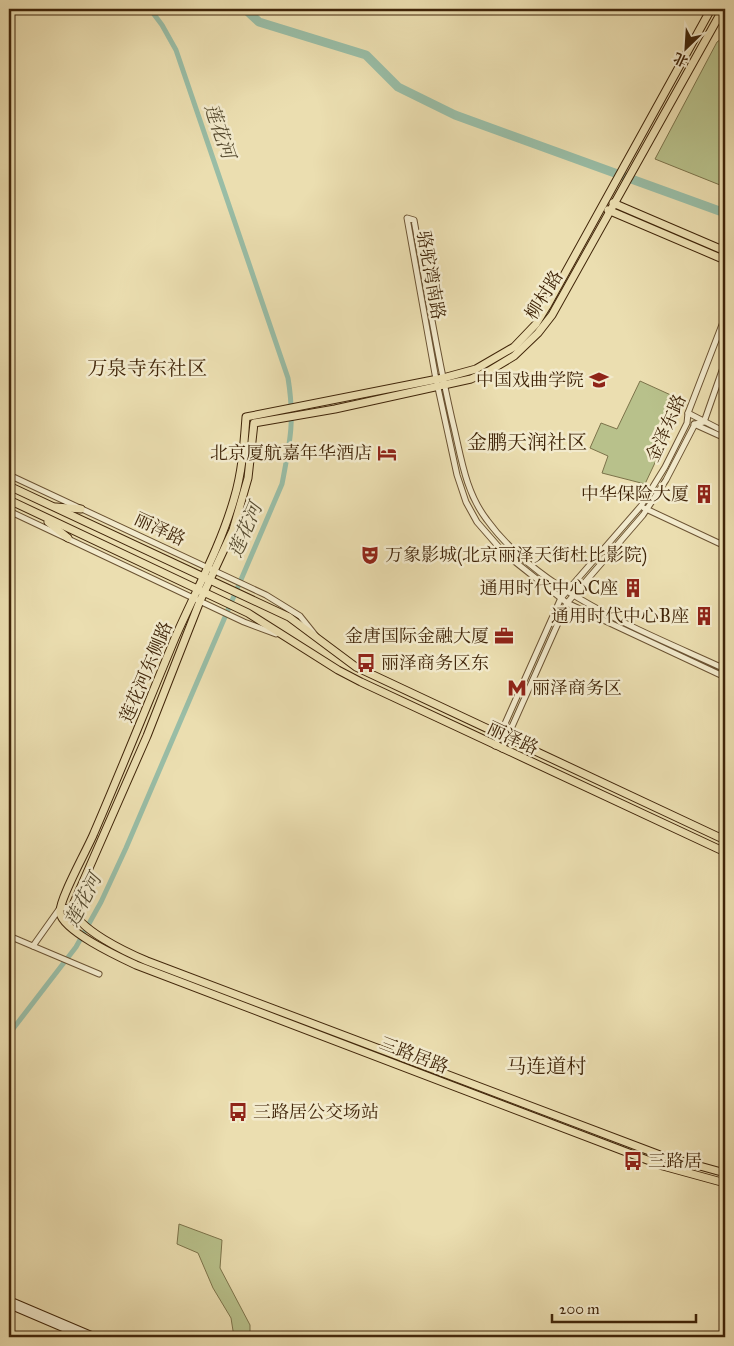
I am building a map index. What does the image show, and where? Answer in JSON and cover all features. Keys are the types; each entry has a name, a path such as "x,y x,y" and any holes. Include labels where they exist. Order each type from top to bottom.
{"main road":[{"name":"柳村路","path":"246,417 440,383 488,364 523,339 548,306 711,9"},
{"name":"柳村路","path":"254,423 308,414 490,371 527,346 552,315 616,204 723,9"},
{"path":"605,204 616,204 725,251"},
{"path":"605,204 611,211 725,260"},
{"name":"莲花河东侧路","path":"72,907 147,736 201,590 211,580 235,497 242,460 246,417"},
{"name":"莲花河东侧路","path":"214,570 242,502 248,478 254,423"},
{"name":"丽泽路","path":"9,486 290,617 356,667 725,840"},
{"name":"丽泽路","path":"9,500 248,612 338,670 498,747 725,852"},
{"path":"51,506 81,509"},
{"path":"38,514 68,538"},
{"name":"莲花河东侧路","path":"60,908 197,600"},
{"name":"三路居路","path":"72,907 78,920 117,947 160,966 660,1155 725,1173"},
{"name":"三路居路","path":"60,908 62,919 72,928 96,944 142,967 654,1162 725,1183"},
{"path":"9,1300 96,1337"},
{"path":"9,1305 84,1337"}],"street":[{"name":"骆驼湾南路","path":"725,669 572,596 516,552 486,520 467,484 440,383 414,220 407,218 459,483 474,516 504,553 567,603 725,677"},
{"name":"金泽东路","path":"503,737 561,598 641,506 665,467 686,423 688,413 725,317"},
{"name":"金泽东路","path":"498,747 567,603 647,510 695,424 704,422 725,362"},
{"path":"688,413 725,432"},
{"path":"686,423 695,424 725,438"},
{"name":"丽泽路","path":"9,475 257,590 300,616 316,636"},
{"path":"641,506 725,546"},
{"name":"丽泽路","path":"9,511 244,622 294,640"},
{"path":"33,946 60,908 72,907"},
{"path":"9,936 99,974"}],"green space":[{"path":"725,36 725,187 655,159 717,42"},
{"path":"640,381 684,401 645,484 602,473 608,456 590,448 601,423 617,429"},
{"path":"179,1224 222,1240 220,1268 250,1325 250,1337 234,1337 231,1318 213,1288 198,1253 177,1244"}],"waterway":[{"name":"莲花河","path":"9,1034 76,947 101,902 282,484 289,443 291,407 288,378 176,50 162,25 150,9"},
{"path":"245,9 259,22 366,55 398,87 455,115 725,213"}],"railway":[{"path":"9,26 20,9"}],"place":[{"name":"中国戏曲学院","path":"599,380"},
{"name":"北京厦航嘉年华酒店","path":"387,453"},
{"name":"中华保险大厦","path":"704,494"},
{"name":"万象影城(北京丽泽天街杜比影院)","path":"370,555"},
{"name":"通用时代中心C座","path":"633,588"},
{"name":"通用时代中心B座","path":"704,616"},
{"name":"金唐国际金融大厦","path":"504,636"},
{"name":"丽泽商务区东","path":"366,663"},
{"name":"丽泽商务区","path":"517,688"},
{"name":"三路居公交场站","path":"238,1112"},
{"name":"三路居","path":"633,1161"}],"district":[{"name":"万泉寺东社区","path":"147,368"},
{"name":"金鹏天润社区","path":"527,442"},
{"name":"马连道村","path":"546,1066"}]}
